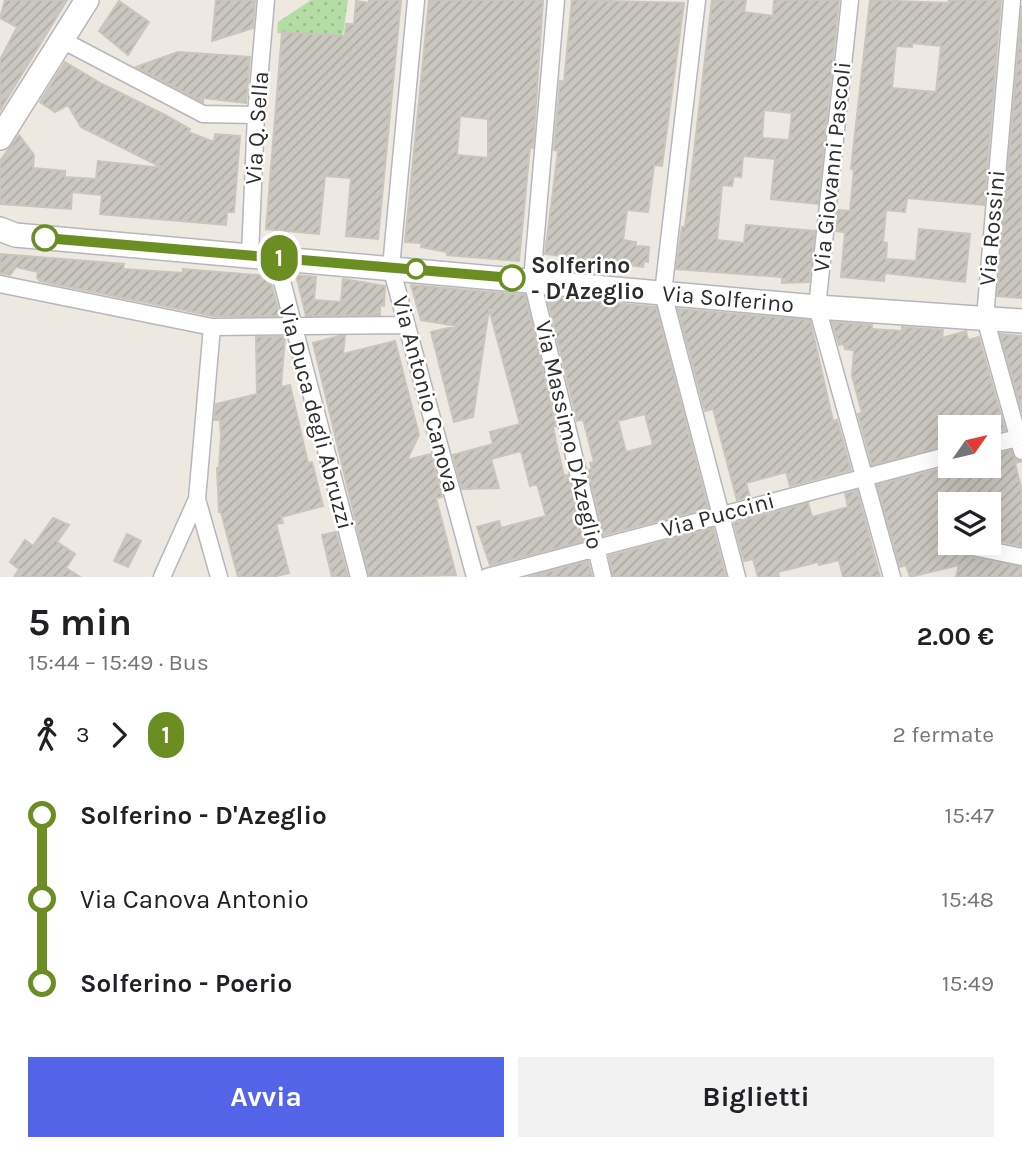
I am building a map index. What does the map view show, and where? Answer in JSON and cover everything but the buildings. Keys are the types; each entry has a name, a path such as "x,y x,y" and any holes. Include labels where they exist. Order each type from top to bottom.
{"street":[{"path":"0,138 88,0"},
{"name":"Via Q. Sella","path":"250,255 256,115 266,0"},
{"name":"Via Antonio Canova","path":"416,0 391,267 475,577"},
{"name":"Via Massimo D'Azeglio","path":"556,0 532,280 603,577"},
{"path":"697,0 663,293 737,577"},
{"name":"Via Giovanni Pascoli","path":"850,0 817,307 891,577"},
{"name":"Via Rossini","path":"1012,0 985,318 1021,442"},
{"path":"62,40 203,114 256,115"},
{"name":"Via Solferino","path":"5,235 391,267 817,307 1022,321"},
{"name":"Via Duca degli Abruzzi","path":"275,258 359,577"},
{"path":"0,284 212,327 407,325"},
{"path":"162,577 197,499 212,327"},
{"path":"1001,444 1021,442"},
{"name":"Via Puccini","path":"487,577 938,458"},
{"path":"197,499 219,577"},
{"path":"1001,552 1022,556"}],"green space":[{"path":"311,0 348,0 340,54 325,35 277,33 278,22"}],"bus line":[{"name":"1","path":"45,238 512,278"}],"place":[{"name":"Solferino - D'Azeglio","path":"512,278"}]}
